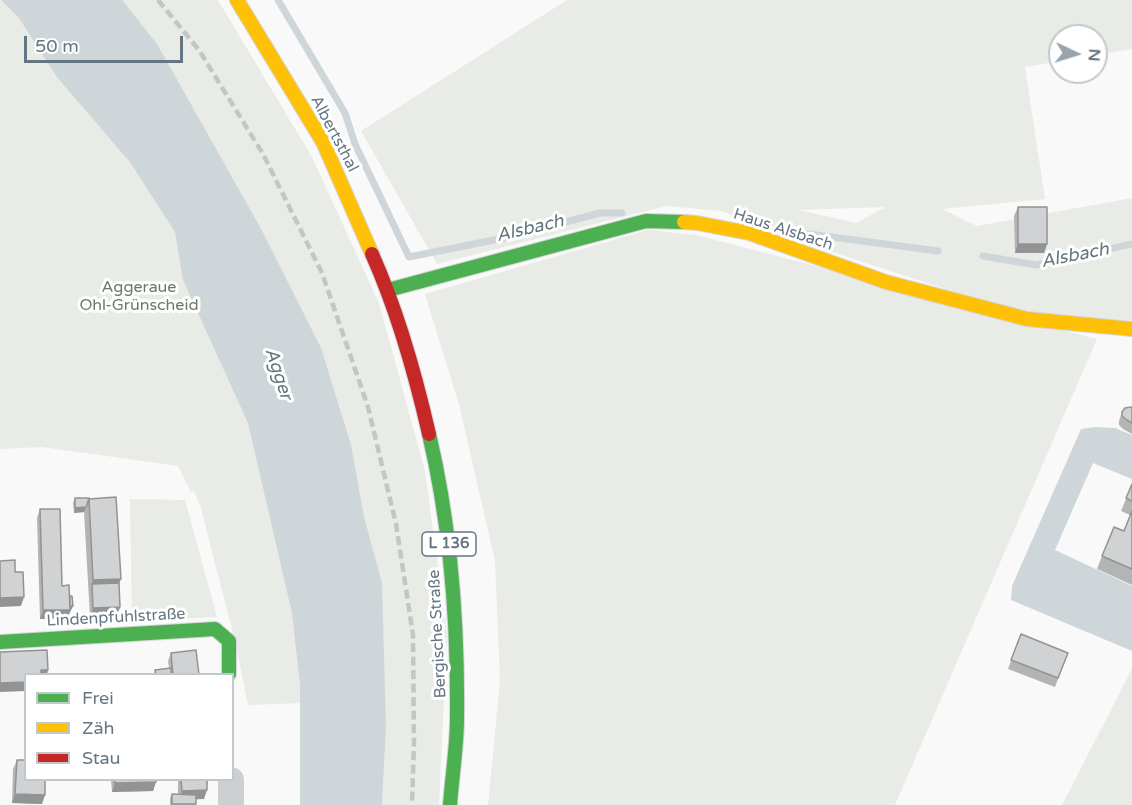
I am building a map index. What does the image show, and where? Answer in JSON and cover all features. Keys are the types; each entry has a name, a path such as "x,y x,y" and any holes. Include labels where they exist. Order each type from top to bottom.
{"street":[{"name":"Albertsthal","path":"237,0 323,142 388,290"},
{"name":"Haus Alsbach","path":"388,290 646,221 697,223 749,232 885,282 1027,319 1132,328"},
{"name":"Bergische Straße","path":"388,290 423,404 437,467 449,546 456,622 457,709 450,805"},
{"name":"Lindenpfuhlstraße","path":"0,642 215,629 229,641 229,673"},
{"path":"231,781 231,805"}],"green space":[{"name":"Aggeraue Ohl-Grünscheid","path":"0,0 218,0 312,157 379,303 425,471 447,634 439,805 382,805 386,728 384,700 248,705 236,645 200,505 178,466 42,447 0,449"},
{"path":"567,0 1132,0 1132,49 1108,53 1108,24 1048,24 1048,63 1025,67 1045,199 942,209 977,226 1132,198 1132,321 1022,314 774,233 722,211 666,206 437,264 361,131","holes":["884,207 856,223 798,210"]},
{"path":"648,230 696,235 1097,339 895,805 488,805 500,682 495,561 460,408 425,294"},
{"path":"130,499 185,500 217,617 132,621"},
{"path":"1132,669 1132,805 1062,805"}],"water":[{"name":"Agger","path":"1,0 122,0 157,44 260,227 321,348 351,445 364,517 382,583 386,728 382,805 300,805 300,684 292,613 248,423 183,280 175,232 130,162 57,77 19,18"},
{"path":"1115,428 1132,435 1132,479 1093,463 1055,550 1132,586 1132,651 1011,600 1012,586 1081,429"}],"building":[{"path":"1018,207 1047,207 1047,244 1018,244"},
{"path":"1132,407 1132,423 1122,416 1122,412 1125,408"},
{"path":"1132,484 1132,501 1126,498"},
{"path":"116,497 121,579 93,580 89,499"},
{"path":"75,498 89,498 86,507 75,508"},
{"path":"40,509 60,509 62,586 69,585 70,610 43,610"},
{"path":"1132,511 1132,569 1102,556 1114,527 1124,531"},
{"path":"15,560 15,572 23,572 24,597 0,598 0,561"},
{"path":"119,583 120,607 93,608 92,584"},
{"path":"70,596 72,596 73,606 70,606"},
{"path":"1021,634 1068,653 1058,678 1011,660"},
{"path":"47,650 48,670 41,670 41,673 24,673 24,682 0,683 0,652"},
{"path":"196,650 199,673 173,673 171,653"},
{"path":"171,668 171,673 156,673 155,670"},
{"path":"17,760 24,760 24,781 45,781 45,795 15,794"},
{"path":"115,781 156,781 156,782 115,783"},
{"path":"181,781 207,781 207,790 182,791"},
{"path":"172,794 196,795 196,804 172,804"}],"waterway":[{"name":"Alsbach","path":"278,0 345,113 355,144 409,257 509,237 600,213 622,213"},
{"name":"Alsbach","path":"786,231 938,251"},
{"name":"Alsbach","path":"983,256 1036,265 1132,244"}],"railway":[{"path":"158,0 199,50 263,154 322,273 368,407 396,524 413,635 412,805"}],"traffic: fast":[{"path":"388,290 646,221 684,222"},
{"path":"429,434 448,539 454,610 457,729 450,805"},
{"path":"0,642 215,629 229,641 229,673"}],"traffic: slow":[{"path":"237,0 323,142 372,254"},
{"path":"684,222 749,233 886,282 1027,319 1132,329"}],"traffic: jam":[{"path":"372,254 405,343 429,434"}]}
